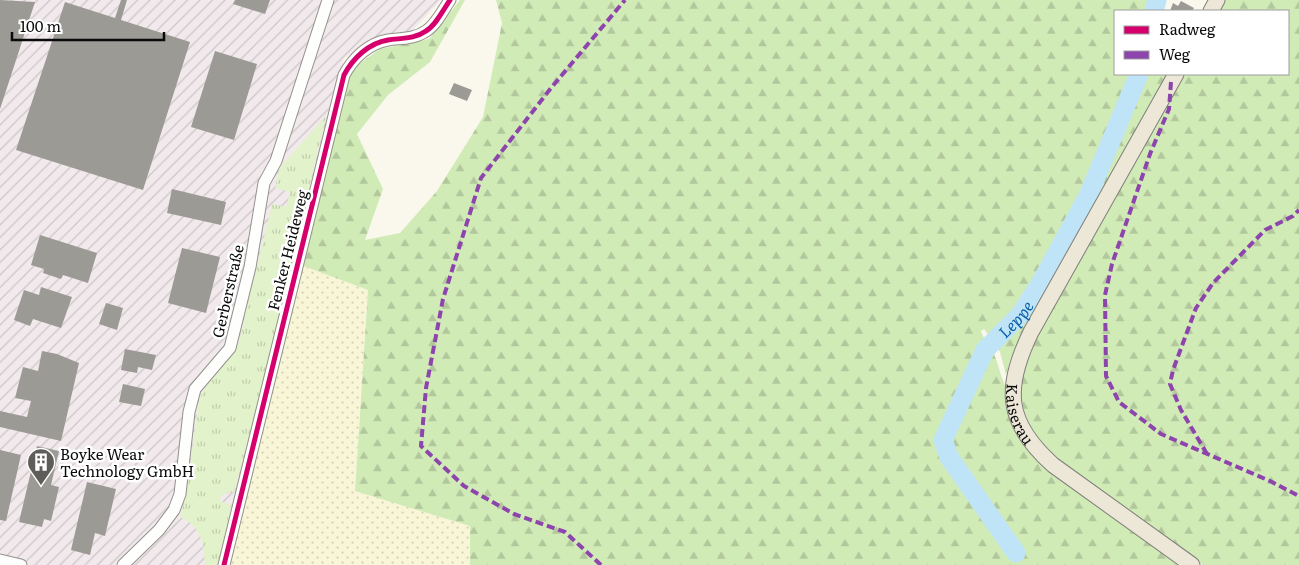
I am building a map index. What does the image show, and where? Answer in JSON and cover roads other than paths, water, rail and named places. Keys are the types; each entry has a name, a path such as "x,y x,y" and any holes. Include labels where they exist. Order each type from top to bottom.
{"main road":[{"name":"Kaiserau","path":"1175,75 1031,332 1014,374 1013,399 1018,423 1040,453 1192,565"}],"street":[{"name":"Gerberstraße","path":"123,565 159,530 174,510 180,494 189,412 195,389 230,348 250,267 264,183 276,161 328,0"},
{"name":"Fenker Heideweg","path":"224,565 344,75 351,61 364,51 386,40 412,38 427,31 450,0"},
{"path":"0,560 21,565"}],"waterway":[{"name":"Leppe","path":"1154,10 1157,0"},
{"name":"Leppe","path":"1016,553 949,457 943,440 985,350 1020,315 1040,284 1088,196 1139,75"}],"place":[{"name":"Boyke Wear Technology GmbH","path":"41,486"}]}
